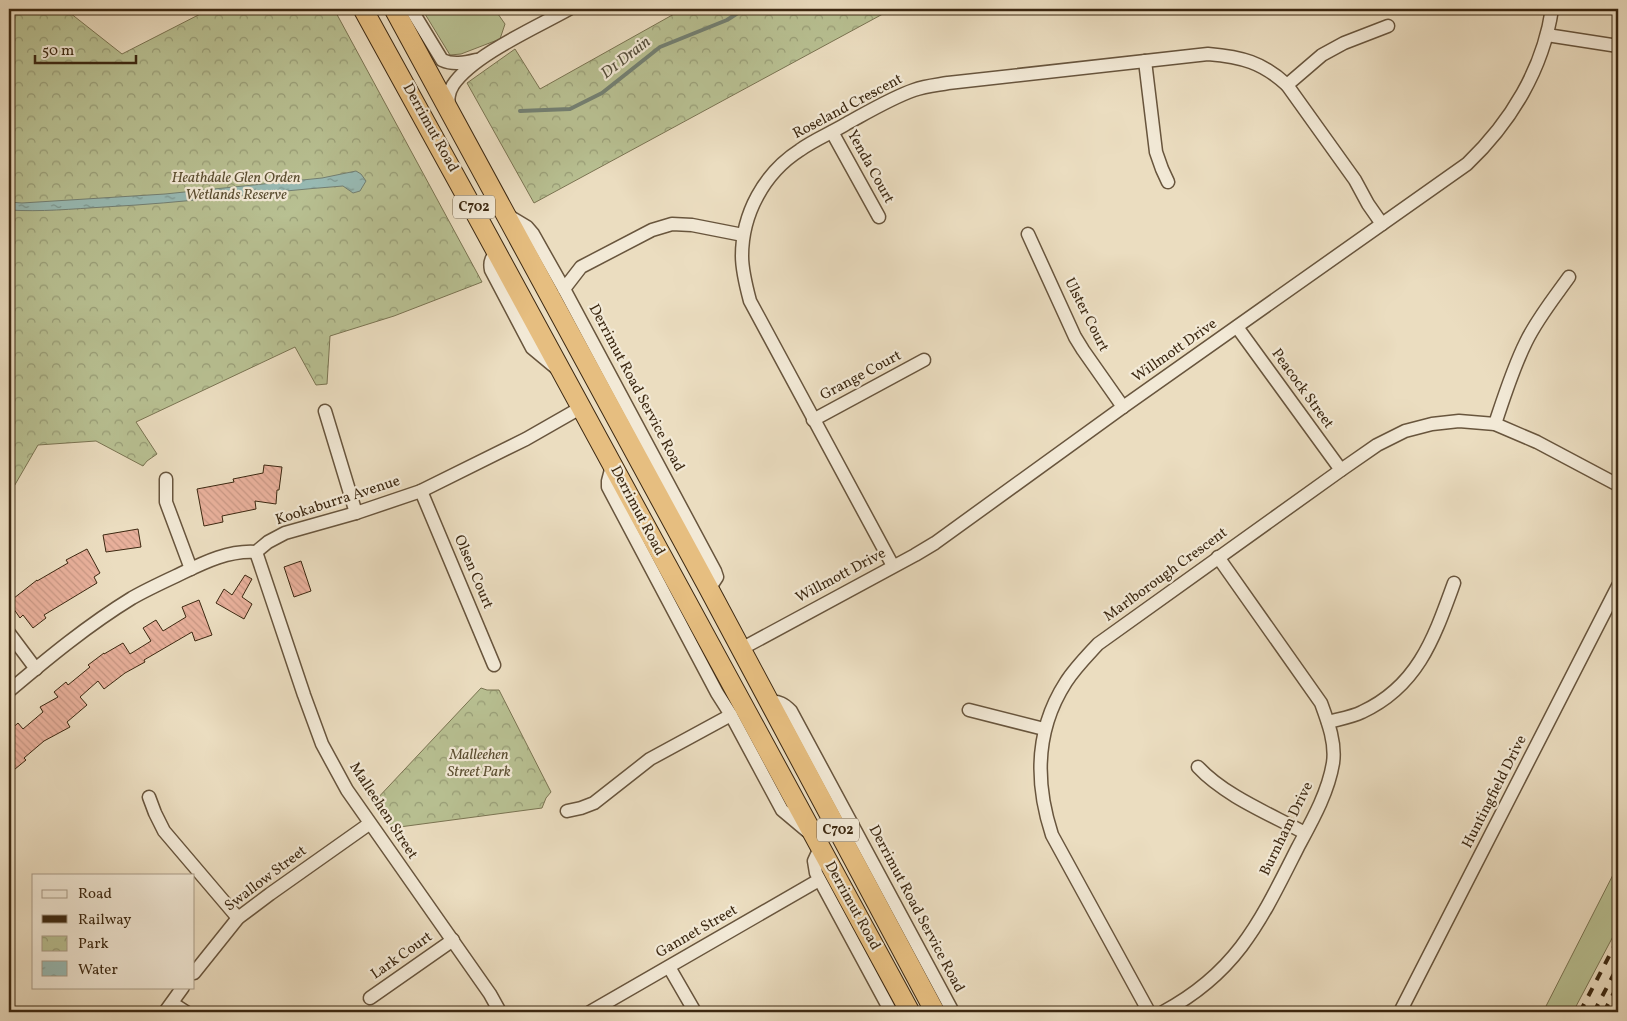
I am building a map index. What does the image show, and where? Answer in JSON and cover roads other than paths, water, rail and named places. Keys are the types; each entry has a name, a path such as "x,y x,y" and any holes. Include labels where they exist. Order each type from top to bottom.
{"highway":[{"name":"Derrimut Road","path":"364,9 498,251 816,842 828,879 910,1012"},
{"name":"Derrimut Road","path":"394,9 770,702 935,1012"},
{"path":"582,407 604,396"},
{"path":"718,661 741,649"},
{"path":"757,732 759,711 770,702"},
{"path":"828,879 846,879 850,876 852,870 846,846"}],"street":[{"path":"412,9 442,60 448,63 463,64 478,60"},
{"path":"449,108 448,96 452,87 465,71 478,60 569,9"},
{"name":"Willmott Drive","path":"741,649 935,543 1123,407 1467,164 1484,148 1510,114 1527,86 1547,35 1552,9"},
{"path":"1287,85 1322,55 1344,43 1388,26"},
{"path":"1547,35 1618,46"},
{"name":"Roseland Crescent","path":"893,566 750,301 745,282 742,257 743,235 750,211 762,187 780,166 799,150 890,100 915,90 948,83 1208,54 1235,56 1275,74 1287,85 1356,180 1368,204 1385,221"},
{"path":"1145,62 1156,152 1168,182"},
{"name":"Yenda Court","path":"832,132 879,217"},
{"name":"Derrimut Road Service Road","path":"505,214 527,227 564,289 716,571 717,577 709,589"},
{"path":"564,289 582,267 652,230 672,224 692,225 743,235"},
{"name":"Ulster Court","path":"1028,234 1082,350 1123,407"},
{"path":"1495,424 1526,340 1569,278"},
{"name":"Peacock Street","path":"1237,328 1341,470"},
{"name":"Grange Court","path":"813,420 924,360"},
{"name":"Kookaburra Avenue","path":"256,552 268,542 285,533 356,513 421,491 518,443 582,407"},
{"path":"325,411 356,513"},
{"name":"Marlborough Crescent","path":"1149,1012 1052,835 1044,811 1041,764 1044,729 1065,683 1080,663 1098,644 1218,557 1377,445 1405,431 1432,424 1459,421 1495,424 1536,442 1618,485"},
{"path":"612,466 608,488 717,693 731,715 782,810 816,842"},
{"path":"166,478 166,502 191,569"},
{"name":"Olsen Court","path":"421,491 494,665"},
{"path":"9,690 75,637 132,598 191,569 225,555 244,551 256,552"},
{"name":"Malleehen Street","path":"256,552 322,744 347,790 369,824 453,940 500,1012"},
{"name":"Burnham Drive","path":"1163,1012 1183,1001 1214,978 1248,939 1264,914 1325,793 1333,762 1333,745 1328,722 1321,704 1218,557"},
{"path":"1328,722 1361,713 1401,686 1418,665 1436,632 1454,584"},
{"name":"Huntingfield Drive","path":"1400,1012 1618,586"},
{"path":"9,632 36,669"},
{"name":"Derrimut Road Service Road","path":"770,702 778,701 791,711 953,1012"},
{"path":"970,710 1044,729"},
{"path":"567,811 594,803 650,759 731,715"},
{"path":"1198,767 1208,778 1222,788 1305,833"},
{"path":"150,798 164,832 238,918"},
{"name":"Swallow Street","path":"195,972 238,918 369,824"},
{"path":"828,879 891,1012"},
{"name":"Gannet Street","path":"590,1012 669,966 828,879"},
{"name":"Lark Court","path":"370,998 453,940"},
{"path":"669,966 695,1012"},
{"path":"182,988 169,1007 186,1012"}],"water":[{"path":"356,171 366,181 360,191 353,193 343,186 134,205 9,210 9,202 22,203 165,194 322,178"}],"waterway":[{"name":"D1 Drain","path":"520,111 570,109 602,93 660,47 727,20 744,9"}],"railway":[{"path":"1580,1012 1618,939"},
{"path":"1594,1012 1618,966"},
{"path":"1604,1012 1618,985"}],"park label":[{"name":"Heathdale Glen Orden Wetlands Reserve","path":"236,186"},
{"name":"Malleehen Street Park","path":"479,764"}]}
